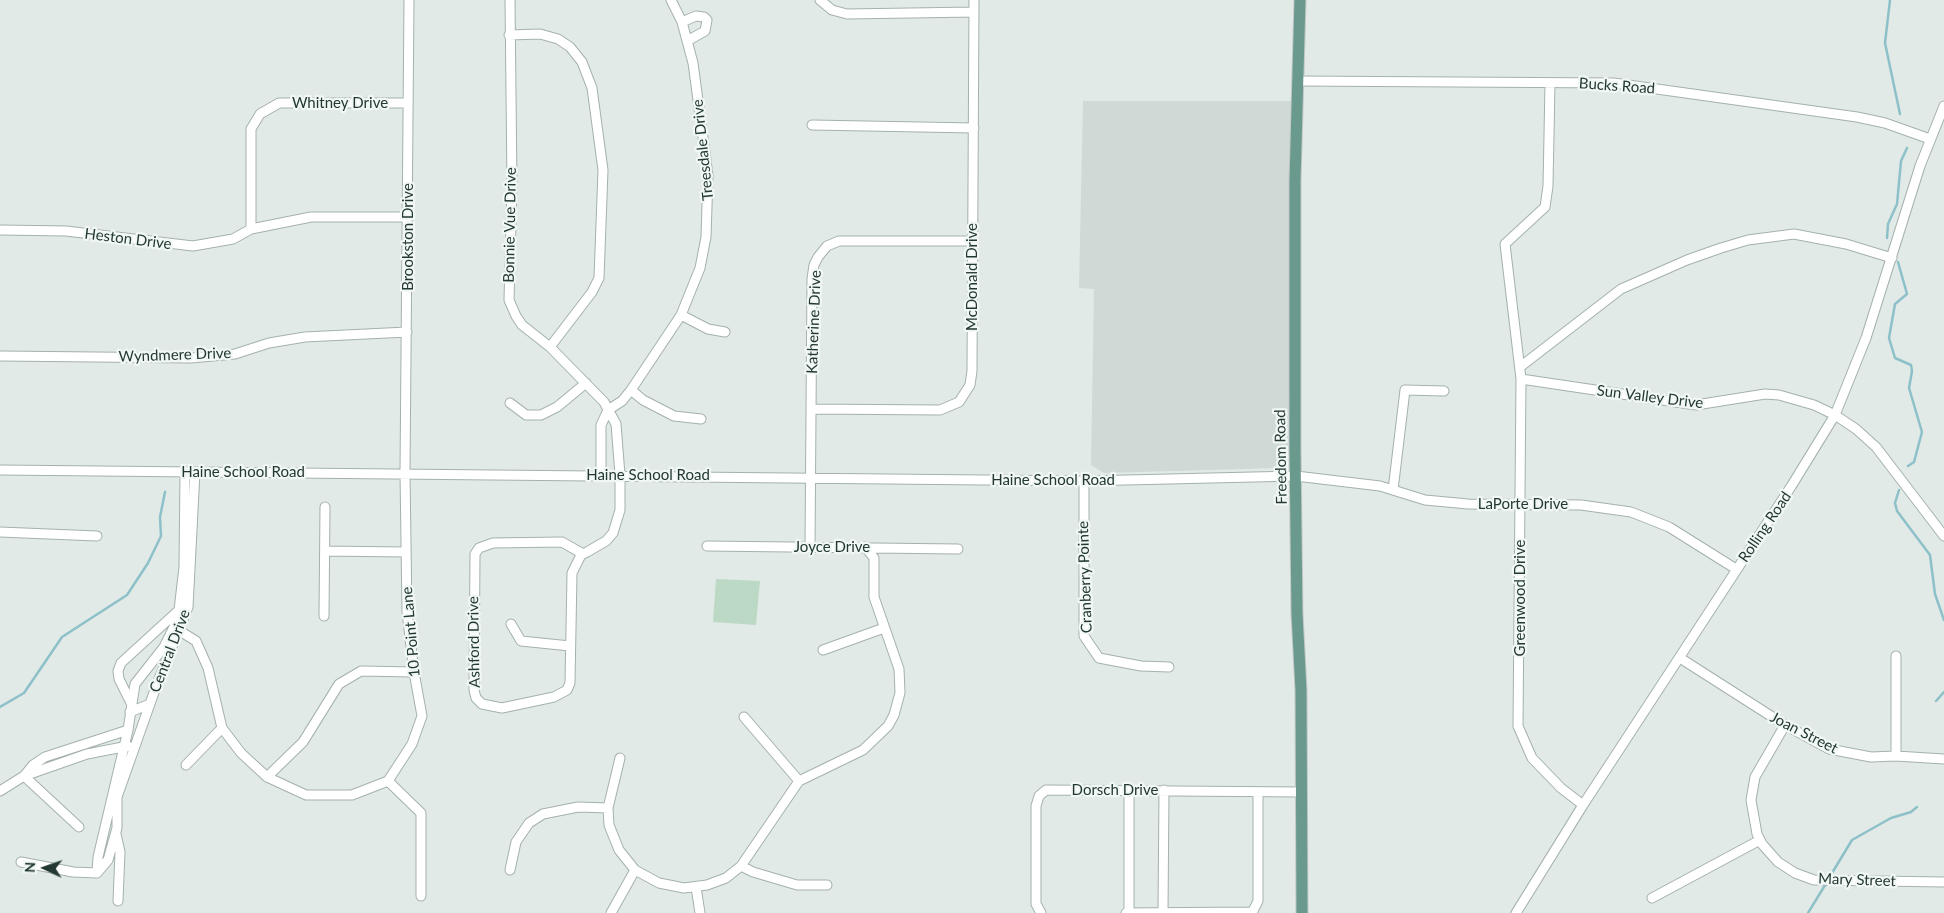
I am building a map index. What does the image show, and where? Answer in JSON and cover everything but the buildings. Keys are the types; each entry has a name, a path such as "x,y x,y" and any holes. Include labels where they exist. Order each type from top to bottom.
{"main road":[{"name":"Freedom Road","path":"1300,0 1295,180 1296,476 1302,792 1302,913"}],"street":[{"name":"Brookston Drive","path":"405,473 409,0"},
{"name":"Bonnie Vue Drive","path":"510,0 512,193 509,300 522,325 550,347 604,402 616,424 620,475"},
{"name":"Treesdale Drive","path":"608,410 622,401 631,390 681,315 700,268 706,237 709,204 707,165 694,63 682,22 671,0"},
{"path":"820,0 832,10 847,14 974,12"},
{"name":"McDonald Drive","path":"812,409 929,411 946,408 959,402 967,391 972,378 974,0"},
{"path":"682,22 696,16 704,17 707,20 705,31 688,41"},
{"path":"510,35 546,35 563,41 576,53 590,79 602,161 604,185 599,278 592,292 550,347"},
{"name":"Bucks Road","path":"1299,81 1614,83 1693,92 1857,117 1885,123 1930,139"},
{"name":"Greenwood Drive","path":"1550,83 1548,186 1545,207 1505,244 1521,379 1518,726 1532,758 1560,788 1583,805"},
{"name":"Whitney Drive","path":"251,228 251,129 260,114 279,103 408,103"},
{"name":"Rolling Road","path":"1516,913 1583,805 1802,470 1835,415 1866,338 1930,139 1944,106"},
{"path":"812,125 974,128"},
{"path":"251,228 311,217 408,217"},
{"name":"Heston Drive","path":"0,230 66,231 193,246 233,240 251,228"},
{"path":"1520,367 1621,289 1687,260 1739,242 1782,235 1808,236 1846,244 1892,258"},
{"name":"Katherine Drive","path":"810,548 812,279 814,265 824,249 839,241 972,241"},
{"path":"681,315 708,328 725,332"},
{"name":"Wyndmere Drive","path":"0,356 191,358 235,354 269,343 305,337 407,332"},
{"name":"Sun Valley Drive","path":"1521,379 1696,405 1726,402 1756,394 1779,395 1814,405 1835,415 1856,429 1876,447 1944,536"},
{"path":"510,403 526,415 541,415 557,407 586,383"},
{"path":"631,390 643,400 674,416 701,419"},
{"path":"1393,490 1405,390 1444,391"},
{"path":"601,476 601,425 608,410"},
{"name":"Haine School Road","path":"0,470 601,476 810,476 1084,481 1296,476"},
{"name":"Central Drive","path":"97,873 106,822 128,730 135,684 176,629 184,567 186,472"},
{"name":"Central Drive","path":"97,873 108,860 118,822 116,804 176,629 190,597 195,472"},
{"name":"10 Point Lane","path":"388,780 412,744 422,716 414,672 407,612 405,473"},
{"path":"583,554 606,541 617,526 620,510 620,475"},
{"name":"LaPorte Drive","path":"1296,476 1344,480 1380,486 1425,500 1468,504 1581,505 1631,512 1669,527 1736,570"},
{"name":"Cranberry Pointe","path":"1084,481 1084,636 1099,658 1142,666 1169,666"},
{"path":"324,616 325,507"},
{"path":"0,532 98,536"},
{"name":"Ashford Drive","path":"562,542 583,554 576,563 571,584 570,683 567,690 562,694 502,708 482,704 476,698 474,690 473,562 479,548 493,543 562,542"},
{"name":"Joyce Drive","path":"707,546 958,549"},
{"path":"620,758 608,808 609,825 619,850 635,870 648,878 670,886 696,887 726,878 740,866 799,780 863,750 888,726 898,704 900,681 896,658 874,597 874,558 865,548"},
{"path":"325,551 406,552"},
{"name":"Central Drive","path":"131,708 119,679 118,670 121,663 179,610"},
{"path":"511,624 521,641 570,646"},
{"path":"823,650 884,628"},
{"path":"176,629 196,641 208,668 222,728 241,753 268,777 306,795 352,795 388,780 421,812 421,896"},
{"path":"1896,656 1896,756"},
{"name":"Joan Street","path":"1680,658 1785,725 1835,751 1871,757 1896,756 1944,759"},
{"path":"268,777 303,742 339,684 361,671 414,672"},
{"path":"131,708 150,704"},
{"path":"744,717 799,780"},
{"name":"Mary Street","path":"1785,725 1760,766 1752,789 1751,808 1754,826 1760,840 1778,862 1795,873 1814,880 1944,882"},
{"path":"186,765 222,728"},
{"path":"24,776 33,765 46,757 128,730"},
{"path":"0,791 24,776 87,754 124,748 139,738"},
{"path":"24,776 79,827"},
{"name":"Dorsch Drive","path":"1041,913 1037,910 1036,904 1036,806 1039,796 1046,790 1302,792"},
{"path":"1129,790 1128,913 1250,912 1257,906 1258,792"},
{"path":"1163,912 1164,790"},
{"path":"510,870 516,842 530,823 543,814 578,807 608,808"},
{"path":"106,822 116,834"},
{"name":"Central Drive","path":"116,834 120,852 118,901"},
{"path":"1652,898 1760,840"},
{"path":"21,862 73,872 97,873"},
{"path":"740,866 797,885 827,885"},
{"path":"611,913 635,870"},
{"path":"696,887 700,913"}],"shaded area":[{"path":"1083,101 1293,101 1288,457 1287,462 1278,468 1104,473 1091,465 1094,289 1079,288"}],"green space":[{"path":"716,579 760,581 756,625 713,622"}],"waterway":[{"path":"1890,0 1885,43 1900,114"},
{"path":"1887,238 1888,224 1897,204 1901,161 1907,148"},
{"path":"1898,262 1907,294 1895,304 1889,338 1895,358 1911,365 1912,371 1909,388 1922,432 1914,462 1908,466"},
{"path":"1899,490 1895,503 1897,511 1930,555 1935,594 1944,620"},
{"path":"0,707 24,693 62,637 127,595 148,563 161,536 160,517 165,492"},
{"path":"1936,701 1944,692"},
{"path":"1829,878 1852,840 1891,818 1911,812 1917,807"},
{"path":"1808,913 1827,882"}]}
